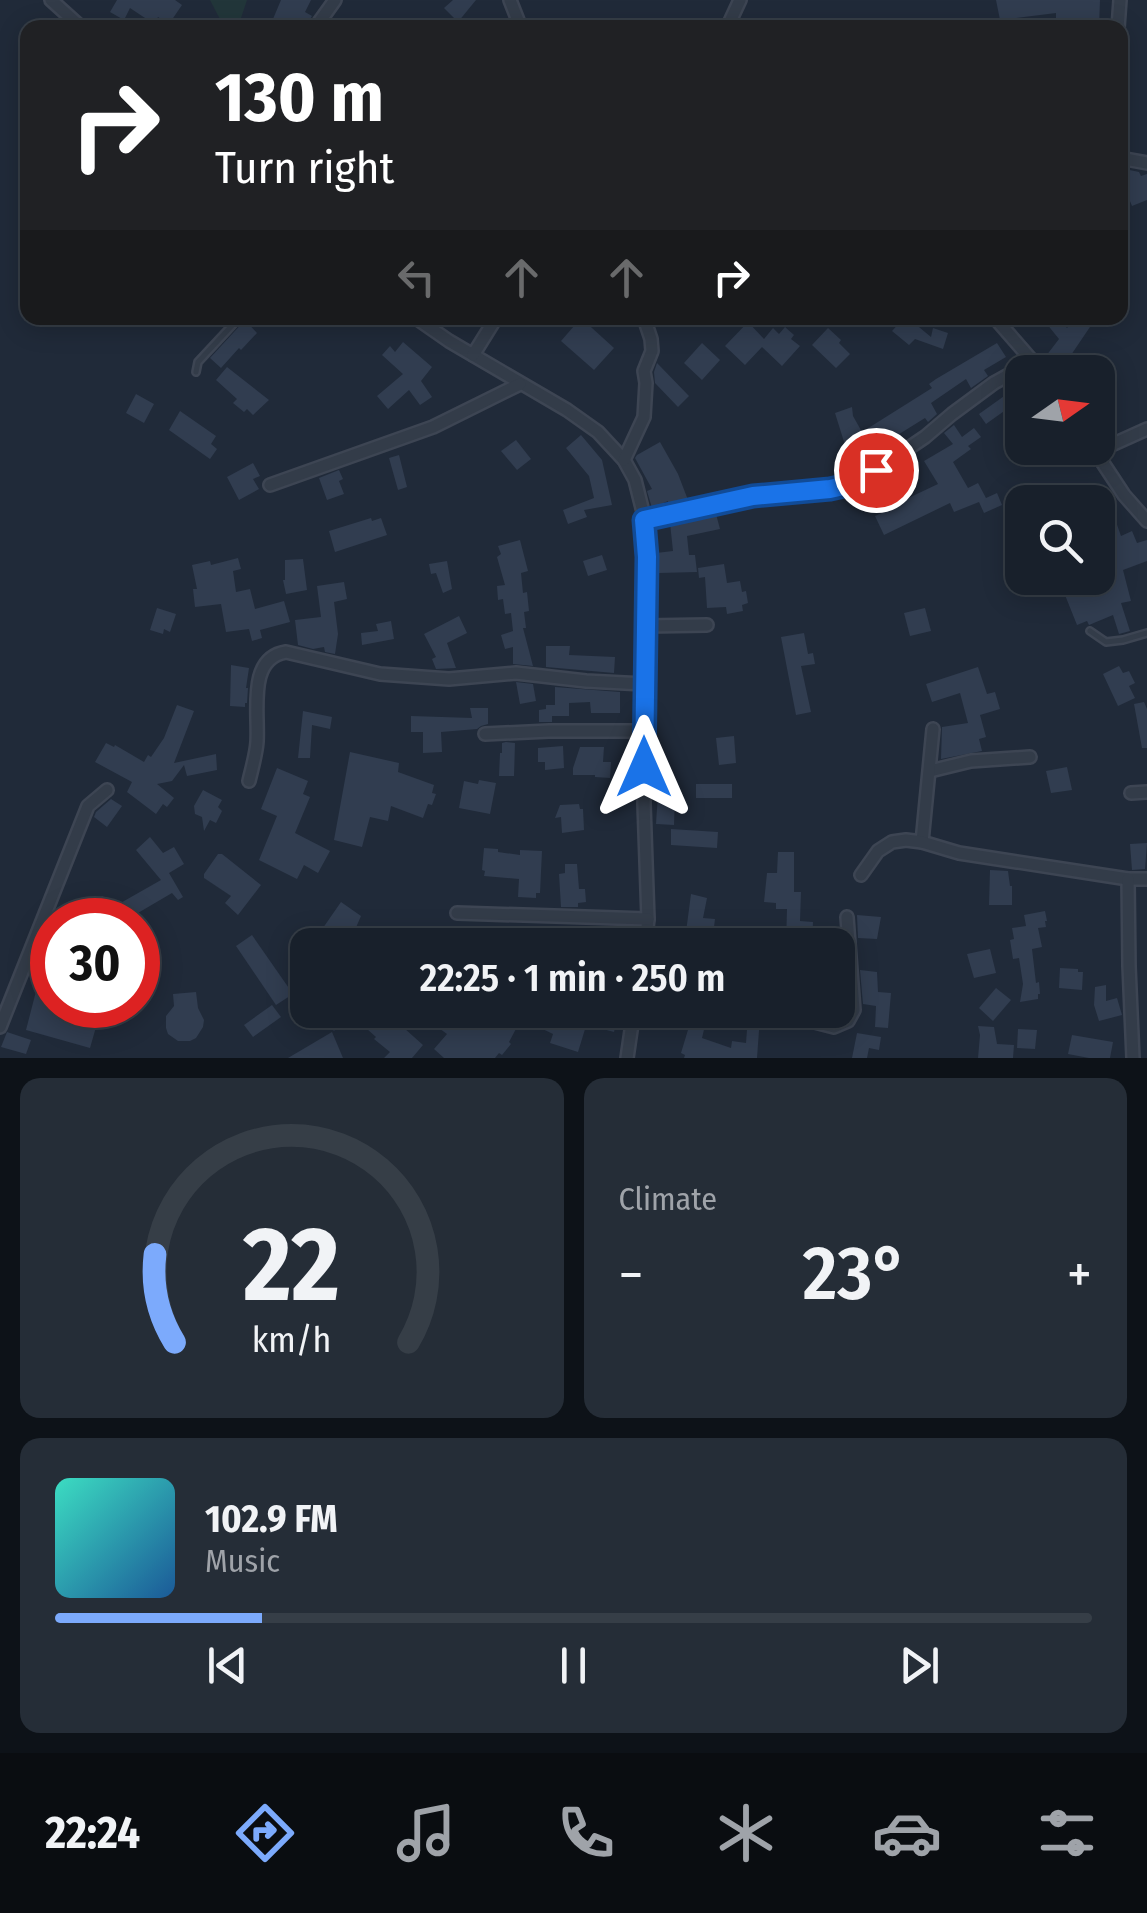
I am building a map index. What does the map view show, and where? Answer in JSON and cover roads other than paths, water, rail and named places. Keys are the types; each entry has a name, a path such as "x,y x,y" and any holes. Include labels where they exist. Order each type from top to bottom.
{"street":[{"path":"51,0 73,20"},
{"path":"427,325 598,432 624,460 635,480 647,557 647,928"},
{"path":"473,355 492,325"},
{"path":"624,460 644,417 644,371 652,352 647,325"},
{"path":"1001,325 1026,355"},
{"path":"644,520 753,496 857,483 1005,377"},
{"path":"270,485 433,427 520,384"},
{"path":"1115,442 1147,429"},
{"path":"1104,465 1147,521"},
{"path":"646,626 707,625"},
{"path":"249,781 257,746 258,687 265,662 274,654 286,652 380,674 449,679 516,673 644,684"},
{"path":"922,842 933,729"},
{"path":"485,734 644,731"},
{"path":"930,771 971,761 1030,757"},
{"path":"0,1026 88,806 107,790"},
{"path":"1131,793 1147,792"},
{"path":"862,875 878,851 892,842 906,840 959,853 1128,879 1147,878"},
{"path":"1128,879 1133,1058"},
{"path":"457,913 648,919"},
{"path":"847,916 848,928"},
{"path":"626,1058 631,1028"}],"lane":[{"path":"196,372 198,362 232,325"},
{"path":"1090,631 1106,642 1147,633"}]}
